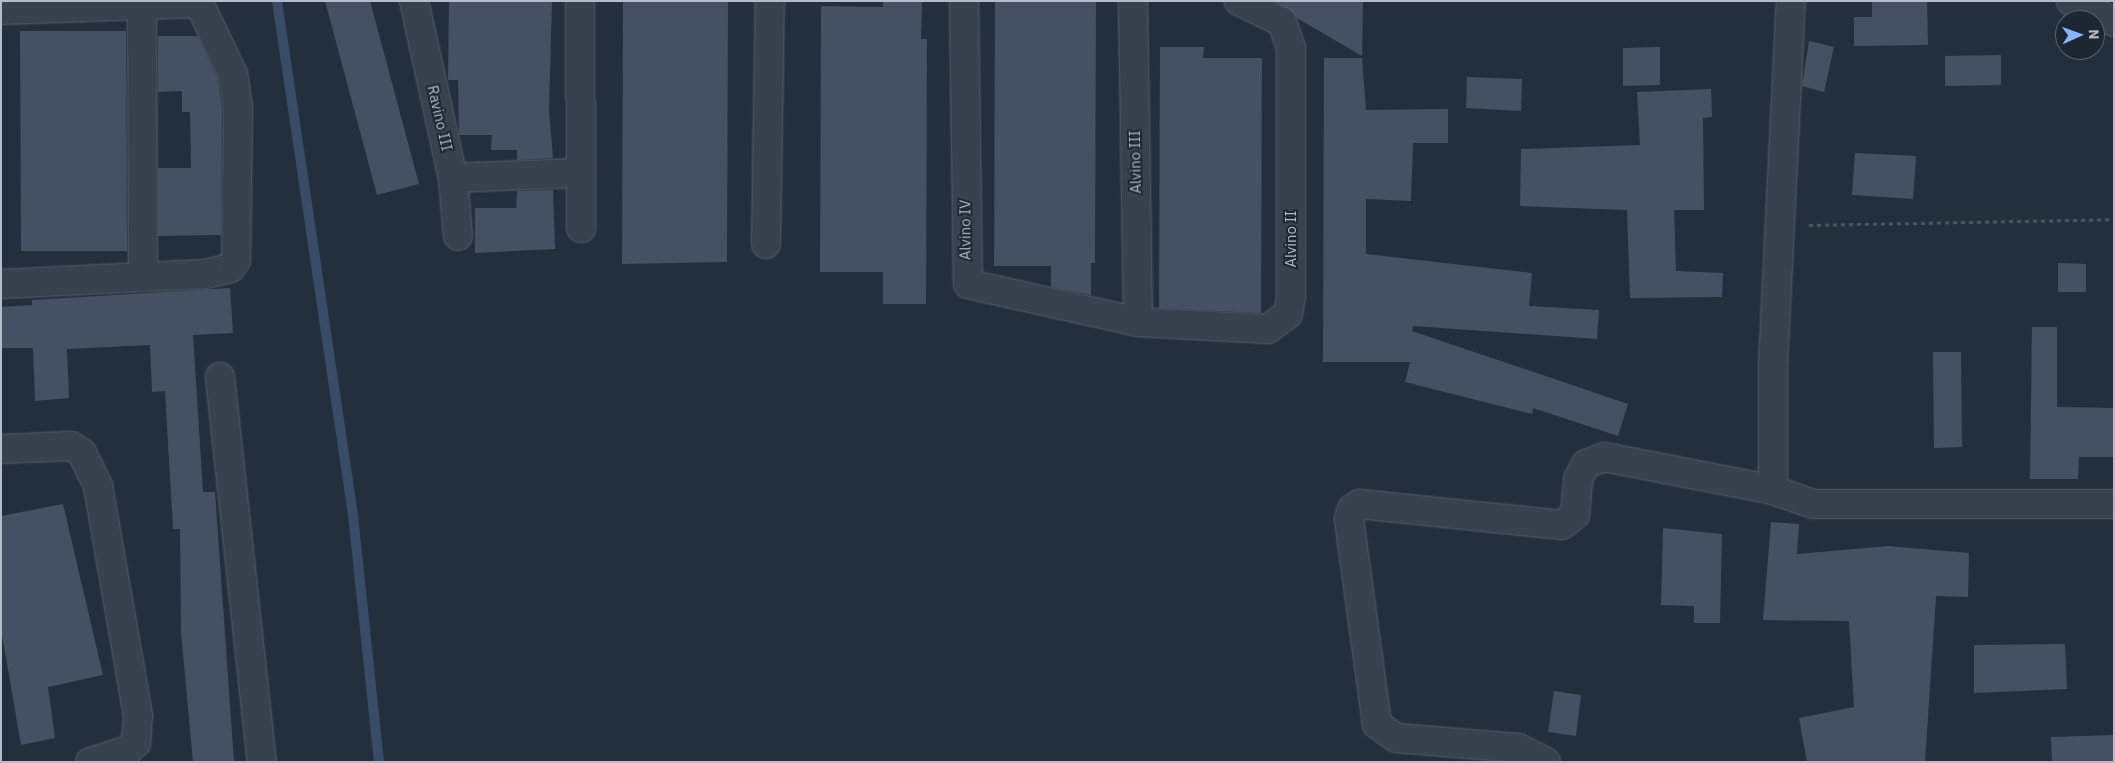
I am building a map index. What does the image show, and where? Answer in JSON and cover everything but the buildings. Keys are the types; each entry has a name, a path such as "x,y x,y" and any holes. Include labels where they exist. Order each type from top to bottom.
{"street":[{"name":"Ravino III","path":"414,1 454,178 458,236"},
{"path":"580,1 581,228"},
{"path":"766,244 770,1"},
{"name":"Alvino IV","path":"964,1 968,284 1138,322"},
{"name":"Alvino III","path":"1133,1 1138,322"},
{"name":"Alvino II","path":"1138,322 1268,329 1288,314 1291,48 1288,33 1273,14 1238,1"},
{"path":"1773,490 1778,226 1791,1"},
{"path":"2071,1 2114,22"},
{"path":"1,10 142,8 198,2 233,74 238,108 236,260 217,272 144,274 1,284"},
{"path":"142,8 144,274"},
{"path":"454,178 580,173"},
{"path":"220,377 262,762"},
{"path":"1,449 71,446 82,453 98,486 138,715 136,743 128,750 90,762"},
{"path":"1546,762 1518,748 1396,738 1378,724 1349,519 1352,509 1359,504 1562,525 1575,515 1578,479 1586,464 1604,457 1773,490 1813,504 2114,504"}],"path":[{"path":"1778,226 2114,219"}],"waterway":[{"path":"277,1 353,515 379,762"}]}
